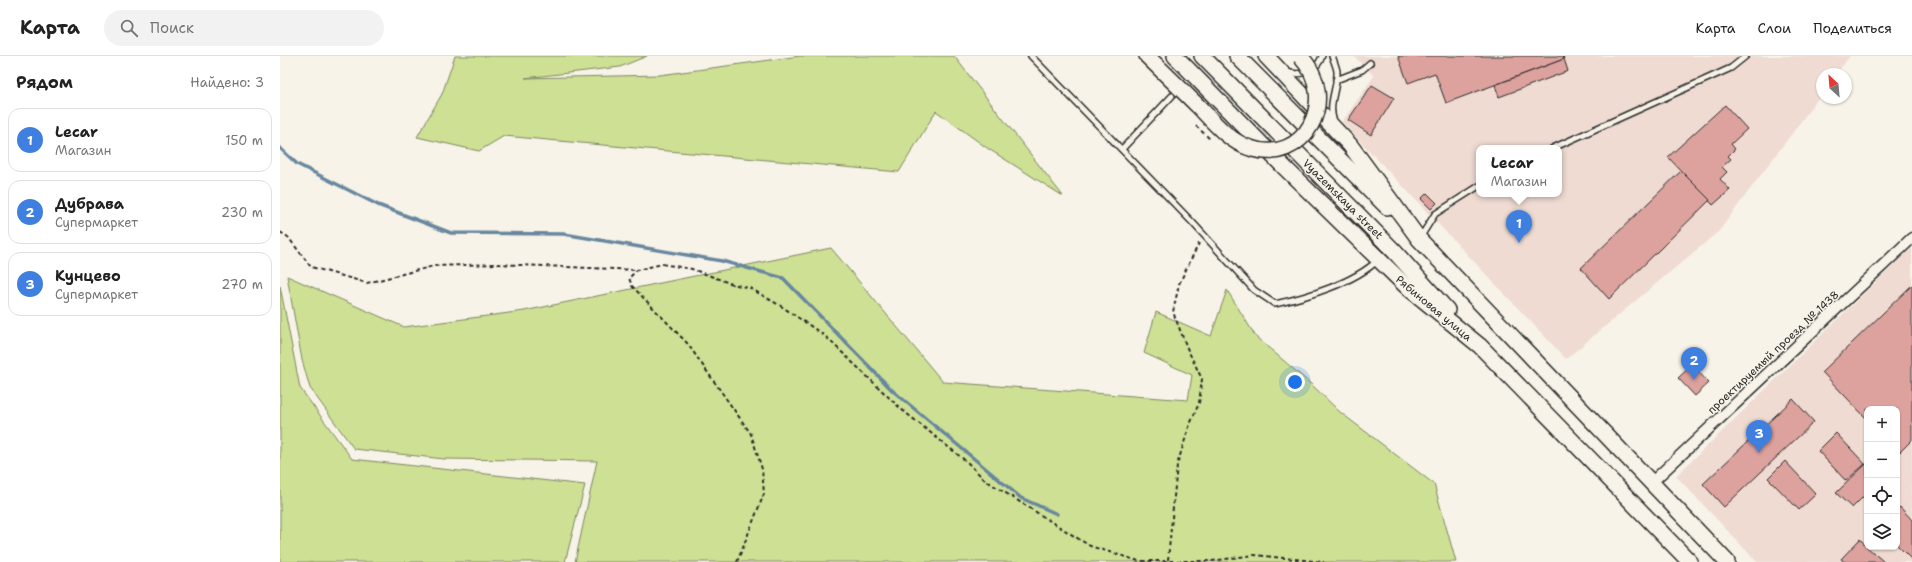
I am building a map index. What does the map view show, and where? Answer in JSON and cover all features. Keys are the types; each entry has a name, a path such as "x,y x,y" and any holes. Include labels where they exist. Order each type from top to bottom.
{"main road":[{"path":"1146,56 1231,138 1243,146 1260,151 1279,149 1291,144 1302,136 1313,121 1318,103 1317,85 1309,68 1300,56"},
{"name":"Рябиновая улица","path":"1176,56 1284,168 1406,286 1480,346 1685,559"},
{"name":"Vyazemskaya street","path":"1202,56 1394,251 1480,346"},
{"path":"1237,56 1419,239 1727,562"},
{"path":"1266,56 1350,145 1419,239"}],"street":[{"name":"проектируемый проезд № 1438","path":"1651,483 1912,238"}],"lane":[{"path":"1031,56 1122,149 1254,290 1275,304 1308,297 1363,272 1379,260"},
{"path":"1277,67 1294,74 1304,74 1319,63 1322,56"},
{"path":"1332,56 1337,71 1332,102 1332,117 1337,127 1350,145"},
{"path":"1560,145 1731,68 1746,56"},
{"path":"1336,80 1362,70 1370,62"},
{"path":"1122,149 1172,96"},
{"path":"1419,239 1436,214 1476,188"}],"path":[{"path":"1196,126 1210,139"},
{"path":"280,232 288,237 311,267 367,283 434,266 496,264 637,270 662,264 692,269 732,284 750,288 784,308 825,336 902,409 967,462 985,480 1090,546 1139,561 1212,561 1254,555 1324,562"},
{"path":"1168,560 1178,466 1189,426 1199,403 1202,379 1187,348 1173,312 1179,284 1203,234"},
{"path":"637,270 629,278 632,286 687,342 751,434 762,469 764,494 737,562"}],"shaded area":[{"path":"1354,56 1850,56 1841,68 1816,68 1816,101 1719,231 1566,359 1342,122 1374,76"},
{"path":"1912,247 1912,562 1757,562 1676,476"}],"green space":[{"path":"455,56 647,56 620,67 525,78 660,75 800,56 954,56 1063,196 987,148 936,111 899,172 504,136 479,151 417,137 442,94"},
{"path":"831,248 943,382 1188,400 1192,375 1144,353 1156,312 1211,336 1227,290 1256,337 1311,384 1340,412 1434,484 1456,562 575,562 597,461 444,459 354,449 310,388 302,360 287,276 404,327 524,311"},
{"path":"280,286 300,388 352,459 585,485 565,562 280,562"}],"building":[{"path":"1398,56 1563,56 1564,59 1446,103 1435,73 1408,83"},
{"path":"1564,59 1568,71 1499,97 1495,85"},
{"path":"1372,85 1394,98 1371,135 1348,120"},
{"path":"1725,105 1747,129 1731,144 1735,149 1728,156 1731,159 1722,167 1727,172 1720,179 1730,190 1713,205 1668,157"},
{"path":"1681,171 1710,200 1609,299 1581,268"},
{"path":"1427,193 1437,203 1431,209 1421,199"},
{"path":"1912,285 1912,440 1900,452 1900,406 1864,406 1864,416 1822,372"},
{"path":"1692,365 1709,383 1695,396 1678,378"},
{"path":"1793,399 1814,422 1724,507 1703,484"},
{"path":"1836,433 1864,463 1864,465 1846,481 1818,451"},
{"path":"1785,461 1816,494 1799,510 1768,478"},
{"path":"1864,466 1864,496 1852,508 1836,493"},
{"path":"1900,507 1912,520 1912,560 1900,548"},
{"path":"1860,539 1864,544 1864,550 1870,550 1884,562 1845,562 1841,559"}],"waterway":[{"path":"280,148 297,164 378,205 451,233 564,234 722,261 783,278 893,391 1021,498 1057,514"}],"place":[{"name":"Lecar","path":"1519,243"},
{"name":"Дубрава","path":"1694,380"},
{"name":"Кунцево","path":"1759,453"}]}
